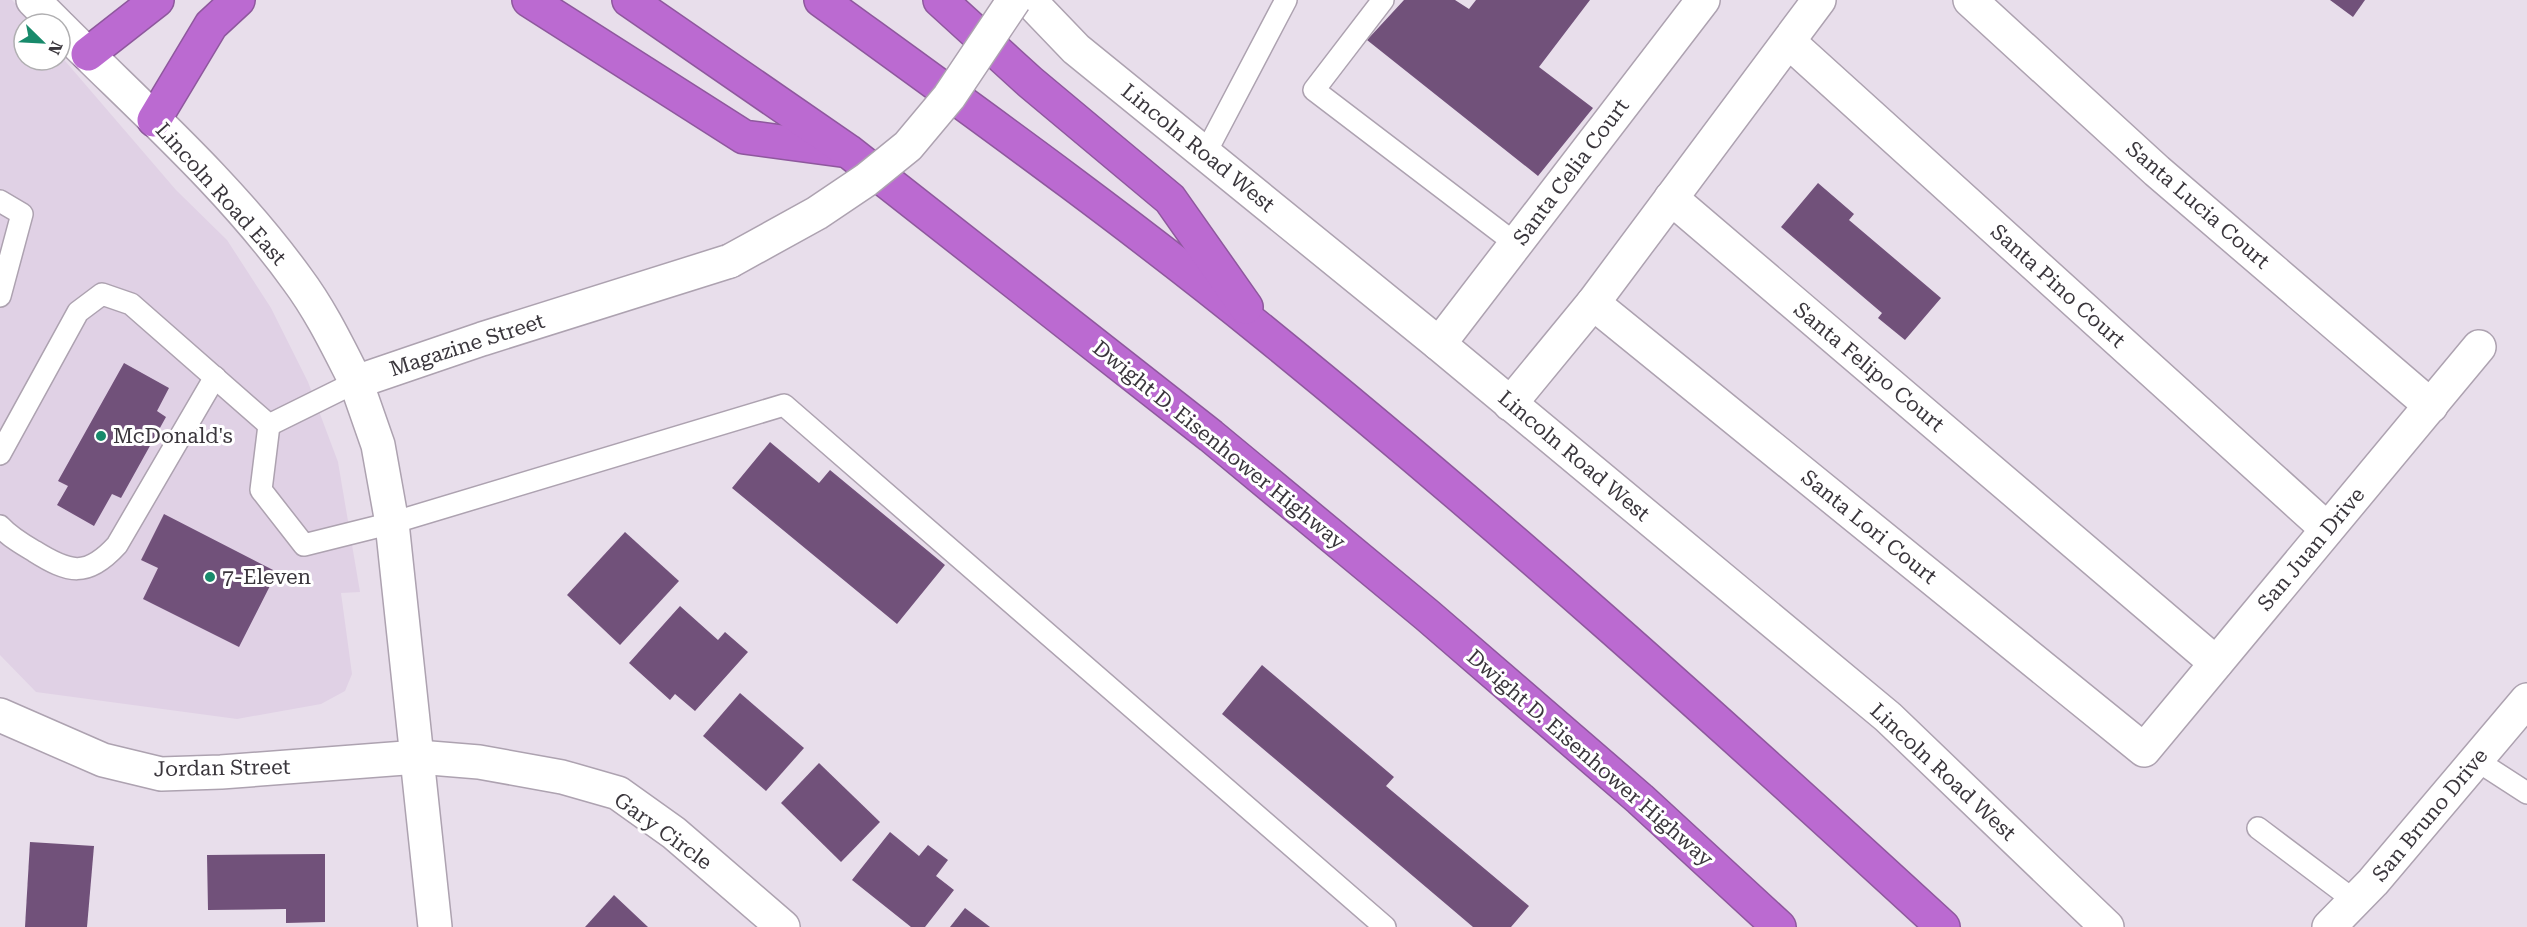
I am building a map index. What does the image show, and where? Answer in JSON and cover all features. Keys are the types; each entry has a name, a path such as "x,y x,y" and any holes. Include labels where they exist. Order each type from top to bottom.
{"highway":[{"path":"88,54 157,0"},
{"path":"154,120 211,25 238,0"},
{"path":"529,0 744,137 848,151"},
{"name":"Dwight D. Eisenhower Highway","path":"629,0 848,151 1211,436 1427,615 1640,799 1779,927"},
{"path":"821,0 1057,174 1264,333 1619,633 1943,927"},
{"path":"940,0 1030,82 1170,199 1264,333"}],"street":[{"name":"Lincoln Road East","path":"33,0 45,12"},
{"name":"Magazine Street","path":"356,382 483,339 730,261 817,213 866,180 908,146 949,97 1014,0"},
{"name":"Lincoln Road West","path":"1029,0 1076,49 1439,344 1888,717 2107,927"},
{"name":"Santa Celia Court","path":"1439,344 1702,0"},
{"path":"1510,404 1593,303 1819,0"},
{"name":"Santa Lucia Court","path":"1970,0 2157,171 2431,405"},
{"name":"Lincoln Road East","path":"72,38 229,197 298,280 329,329 356,382"},
{"name":"Santa Pino Court","path":"1789,42 2327,530"},
{"name":"Santa Felipo Court","path":"1671,198 2217,663"},
{"name":"Santa Lori Court","path":"1593,303 2144,750"},
{"name":"San Juan Drive","path":"2144,750 2479,347"},
{"path":"356,382 378,446 392,523 435,927"},
{"name":"San Bruno Drive","path":"2329,927 2355,901 2527,700"},
{"name":"Jordan Street","path":"0,715 103,760 161,774 418,757"},
{"name":"Gary Circle","path":"418,757 479,762 562,777 618,793 674,833 783,927"}],"lane":[{"path":"1205,154 1286,0"},
{"path":"1383,0 1314,90 1516,244"},
{"path":"0,201 22,214 0,296"},
{"path":"0,454 78,312 102,294 131,304 269,425"},
{"path":"0,526 9,536 62,568 84,567 104,559 117,545 215,377"},
{"path":"269,425 356,382"},
{"path":"269,425 261,490 304,545 392,523 784,405 1385,927"},
{"path":"2476,760 2527,793"},
{"path":"2258,828 2355,901"}],"shaded area":[{"path":"0,0 12,0 22,12 12,12 12,72 72,72 72,69 176,190 227,240 271,308 308,382 338,462 360,592 341,593 352,674 345,691 321,704 237,719 36,692 0,655"}],"building":[{"path":"1404,0 1455,0 1469,9 1476,0 1590,0 1539,67 1593,108 1538,176 1367,40"},
{"path":"2330,0 2365,0 2353,17"},
{"path":"1818,183 1854,214 1849,220 1941,298 1905,340 1878,318 1882,313 1781,227"},
{"path":"124,363 169,388 157,411 166,417 121,498 112,494 94,526 57,505 68,486 58,481"},
{"path":"770,442 819,483 830,470 945,565 897,624 732,488"},
{"path":"164,514 277,572 239,647 143,599 158,568 141,560"},
{"path":"625,532 679,581 620,645 567,595"},
{"path":"680,606 718,640 725,632 748,652 695,711 675,694 670,700 629,663"},
{"path":"1262,665 1394,777 1386,786 1529,906 1511,927 1473,927 1222,714"},
{"path":"740,693 804,748 766,791 703,736"},
{"path":"819,763 880,822 841,862 781,803"},
{"path":"890,832 919,856 928,845 948,860 936,876 954,890 925,927 911,927 852,880"},
{"path":"30,842 94,846 87,927 25,927"},
{"path":"325,854 325,922 286,923 286,909 208,910 207,855"},
{"path":"614,895 648,927 585,927"},
{"path":"965,908 990,927 950,927"}],"place":[{"name":"McDonald's","path":"101,436"},
{"name":"7-Eleven","path":"210,577"}]}
